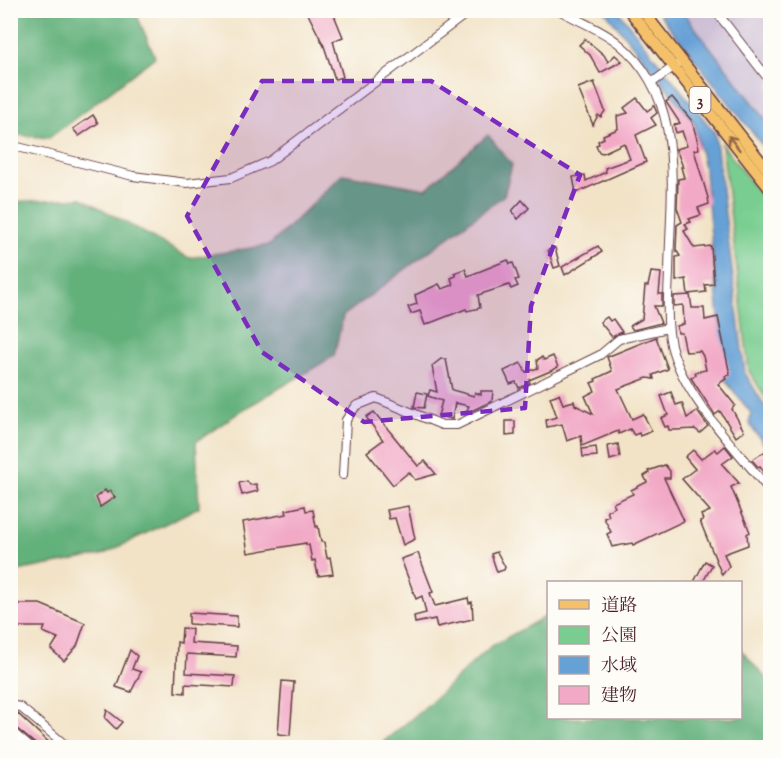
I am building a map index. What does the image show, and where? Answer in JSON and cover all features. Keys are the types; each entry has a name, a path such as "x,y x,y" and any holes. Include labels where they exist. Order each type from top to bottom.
{"main road":[{"name":"3","path":"629,10 771,189"},
{"name":"3","path":"642,10 675,66 771,173"}],"street":[{"path":"10,145 133,176 187,183 231,178 270,161 471,10"},
{"path":"558,10 617,42 655,81 671,141 668,328 675,356 691,390 771,491"},
{"path":"715,10 771,81"},
{"path":"655,81 675,66"},
{"path":"343,475 346,420 356,406 376,398 442,425 457,425 600,355 619,339 668,328"},
{"path":"10,705 20,707 69,747"},
{"path":"10,730 31,747"}],"highlighted area":[{"path":"262,81 431,81 580,175 531,306 525,408 364,422 262,352 187,216"}],"shaded area":[{"path":"675,11 770,11 770,132"}],"green space":[{"path":"10,11 135,11 155,57 49,138 11,134"},
{"path":"488,135 512,165 504,195 343,316 334,356 244,409 196,442 199,507 102,555 11,572 11,202 82,198 189,258 270,245 343,174 426,189"},
{"path":"722,144 770,208 770,405 749,371"},
{"path":"547,616 547,719 742,719 742,651 770,683 770,747 377,747 421,711 490,647"}],"water":[{"path":"605,11 618,11 715,133 745,373 770,415 770,452 749,424 751,413 725,380 705,173 694,122"},
{"path":"657,11 682,11 770,125 770,155"}],"building":[{"path":"306,10 332,10 343,37 333,41 343,77 335,79 324,46"},
{"path":"585,39 604,55 608,62 615,55 622,61 600,73 590,55 579,45"},
{"path":"594,82 605,111 601,117 598,115 593,125 578,88"},
{"path":"672,97 692,121 699,149 694,150 708,198 709,204 698,208 701,215 689,219 691,222 685,224 688,229 684,231 694,248 711,246 714,284 705,285 706,292 688,294 686,279 676,281 676,257 680,256 676,250 677,225 682,222 677,208 678,179 684,178 681,167 683,167 676,149 687,146 682,131 676,133 674,125 680,123 666,102"},
{"path":"637,98 647,111 654,106 657,113 651,118 656,125 636,135 646,162 576,193 573,177 585,175 586,181 606,172 605,168 630,159 624,143 603,153 599,152 596,145 604,138 603,135 618,129 617,116 628,113 624,108"},
{"path":"93,115 98,123 79,136 73,129"},
{"path":"522,200 529,208 518,219 512,211"},
{"path":"598,246 602,252 565,275 562,267"},
{"path":"555,248 560,266 554,268 548,250"},
{"path":"508,260 510,264 513,263 519,279 515,280 518,286 511,289 509,285 478,295 480,308 467,311 466,309 425,325 420,311 411,314 408,307 417,304 415,295 439,284 442,289 453,285 451,278 456,276 454,273 465,269 468,276"},
{"path":"651,272 661,273 659,294 662,294 662,306 654,306 661,323 633,330 630,326 642,319 645,286 648,286"},
{"path":"690,295 692,308 704,308 705,320 718,317 730,375 725,376 726,379 718,384 735,405 732,409 744,431 736,437 720,411 715,415 691,378 696,375 695,372 706,370 703,356 700,351 686,352 682,333 678,333 677,326 684,324 683,305 674,306 674,296"},
{"path":"607,317 610,321 613,319 622,332 612,337 600,322"},
{"path":"656,337 668,369 653,375 654,379 647,378 618,389 632,419 643,414 652,431 640,436 639,433 634,435 630,429 619,434 618,431 582,446 581,436 567,441 562,424 547,427 546,420 557,417 550,397 559,394 563,404 574,401 575,405 593,414 585,396 595,391 591,383 596,381 595,379 612,371 607,357"},
{"path":"553,356 558,367 529,380 530,383 519,388 516,382 510,384 504,371 521,363 526,372 538,368 537,360 542,357 544,360"},
{"path":"441,359 446,359 452,390 474,396 475,392 481,395 481,391 493,391 492,401 465,414 469,406 455,403 452,419 438,416 442,401 428,396 430,390 437,392 432,366"},
{"path":"417,392 427,394 424,408 414,407"},
{"path":"671,392 676,405 682,403 687,418 697,411 708,426 700,433 695,429 669,430 668,426 665,427 661,418 668,415 661,396"},
{"path":"374,412 418,466 425,461 436,474 415,480 409,472 393,485 367,452 383,440 366,417"},
{"path":"506,421 515,421 515,435 506,436"},
{"path":"618,444 620,457 610,460 608,446"},
{"path":"725,446 733,456 722,464 739,483 731,487 750,532 747,534 748,545 724,554 729,566 722,575 700,521 703,520 701,515 710,511 682,479 695,469 685,457 693,450 701,459 715,449 718,452"},
{"path":"596,447 597,456 583,457 582,449"},
{"path":"764,452 771,461 768,464 771,482 760,466 758,467 752,460"},
{"path":"665,465 670,471 670,478 664,478 684,521 633,545 632,543 612,547 607,534 611,532 604,518 609,516 607,511 615,507 613,503 633,494 631,490 647,482 644,476 649,473 648,471"},
{"path":"247,481 250,485 256,484 258,491 242,495 239,483"},
{"path":"105,490 107,493 110,491 115,497 100,507 96,497"},
{"path":"305,506 306,511 313,510 321,542 324,542 327,558 330,557 333,574 318,576 315,560 312,561 309,545 306,543 248,553 243,522 287,514 286,510"},
{"path":"408,506 415,539 403,545 395,518 389,519 387,510"},
{"path":"497,552 505,567 504,570 497,572 491,554"},
{"path":"418,553 433,592 430,593 435,606 468,598 469,603 472,602 473,619 437,627 435,619 415,623 414,616 426,613 422,596 416,599 401,559"},
{"path":"705,561 712,565 704,581 695,581"},
{"path":"10,604 40,604 85,623 77,646 64,661 51,649 58,638 43,632 45,627 10,627"},
{"path":"189,613 237,616 237,627 189,624"},
{"path":"182,628 192,629 191,643 237,646 236,657 187,654 186,673 235,676 234,687 185,684 185,693 175,692 177,642 181,643"},
{"path":"130,650 137,656 132,669 141,672 131,692 116,687"},
{"path":"282,681 294,682 290,735 278,734"},
{"path":"107,710 122,722 116,729 105,718"},
{"path":"10,711 18,714 54,747 39,747 10,723"}]}
